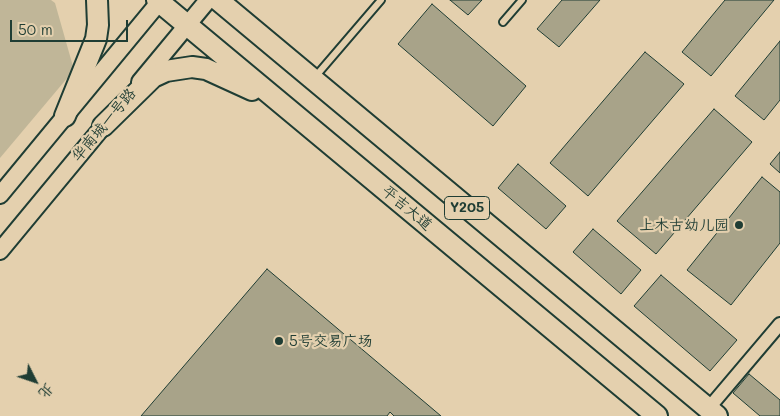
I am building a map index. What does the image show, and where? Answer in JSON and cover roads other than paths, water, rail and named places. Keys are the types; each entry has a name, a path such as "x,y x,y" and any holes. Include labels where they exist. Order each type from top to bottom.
{"main road":[{"path":"65,116 96,39 98,25 97,0"},
{"name":"Y205","path":"218,0 713,412"},
{"name":"平吉大道","path":"159,1 657,416"},
{"path":"104,126 153,77 179,68 206,69 280,103"}],"street":[{"name":"华南城一号路","path":"0,251 208,0"},
{"path":"0,195 159,1"},
{"path":"713,412 780,324"}],"lane":[{"path":"312,79 381,0"},
{"path":"503,22 522,0"}],"place":[{"name":"上木古幼儿园","path":"739,225"},
{"name":"5号交易广场","path":"279,341"}]}
